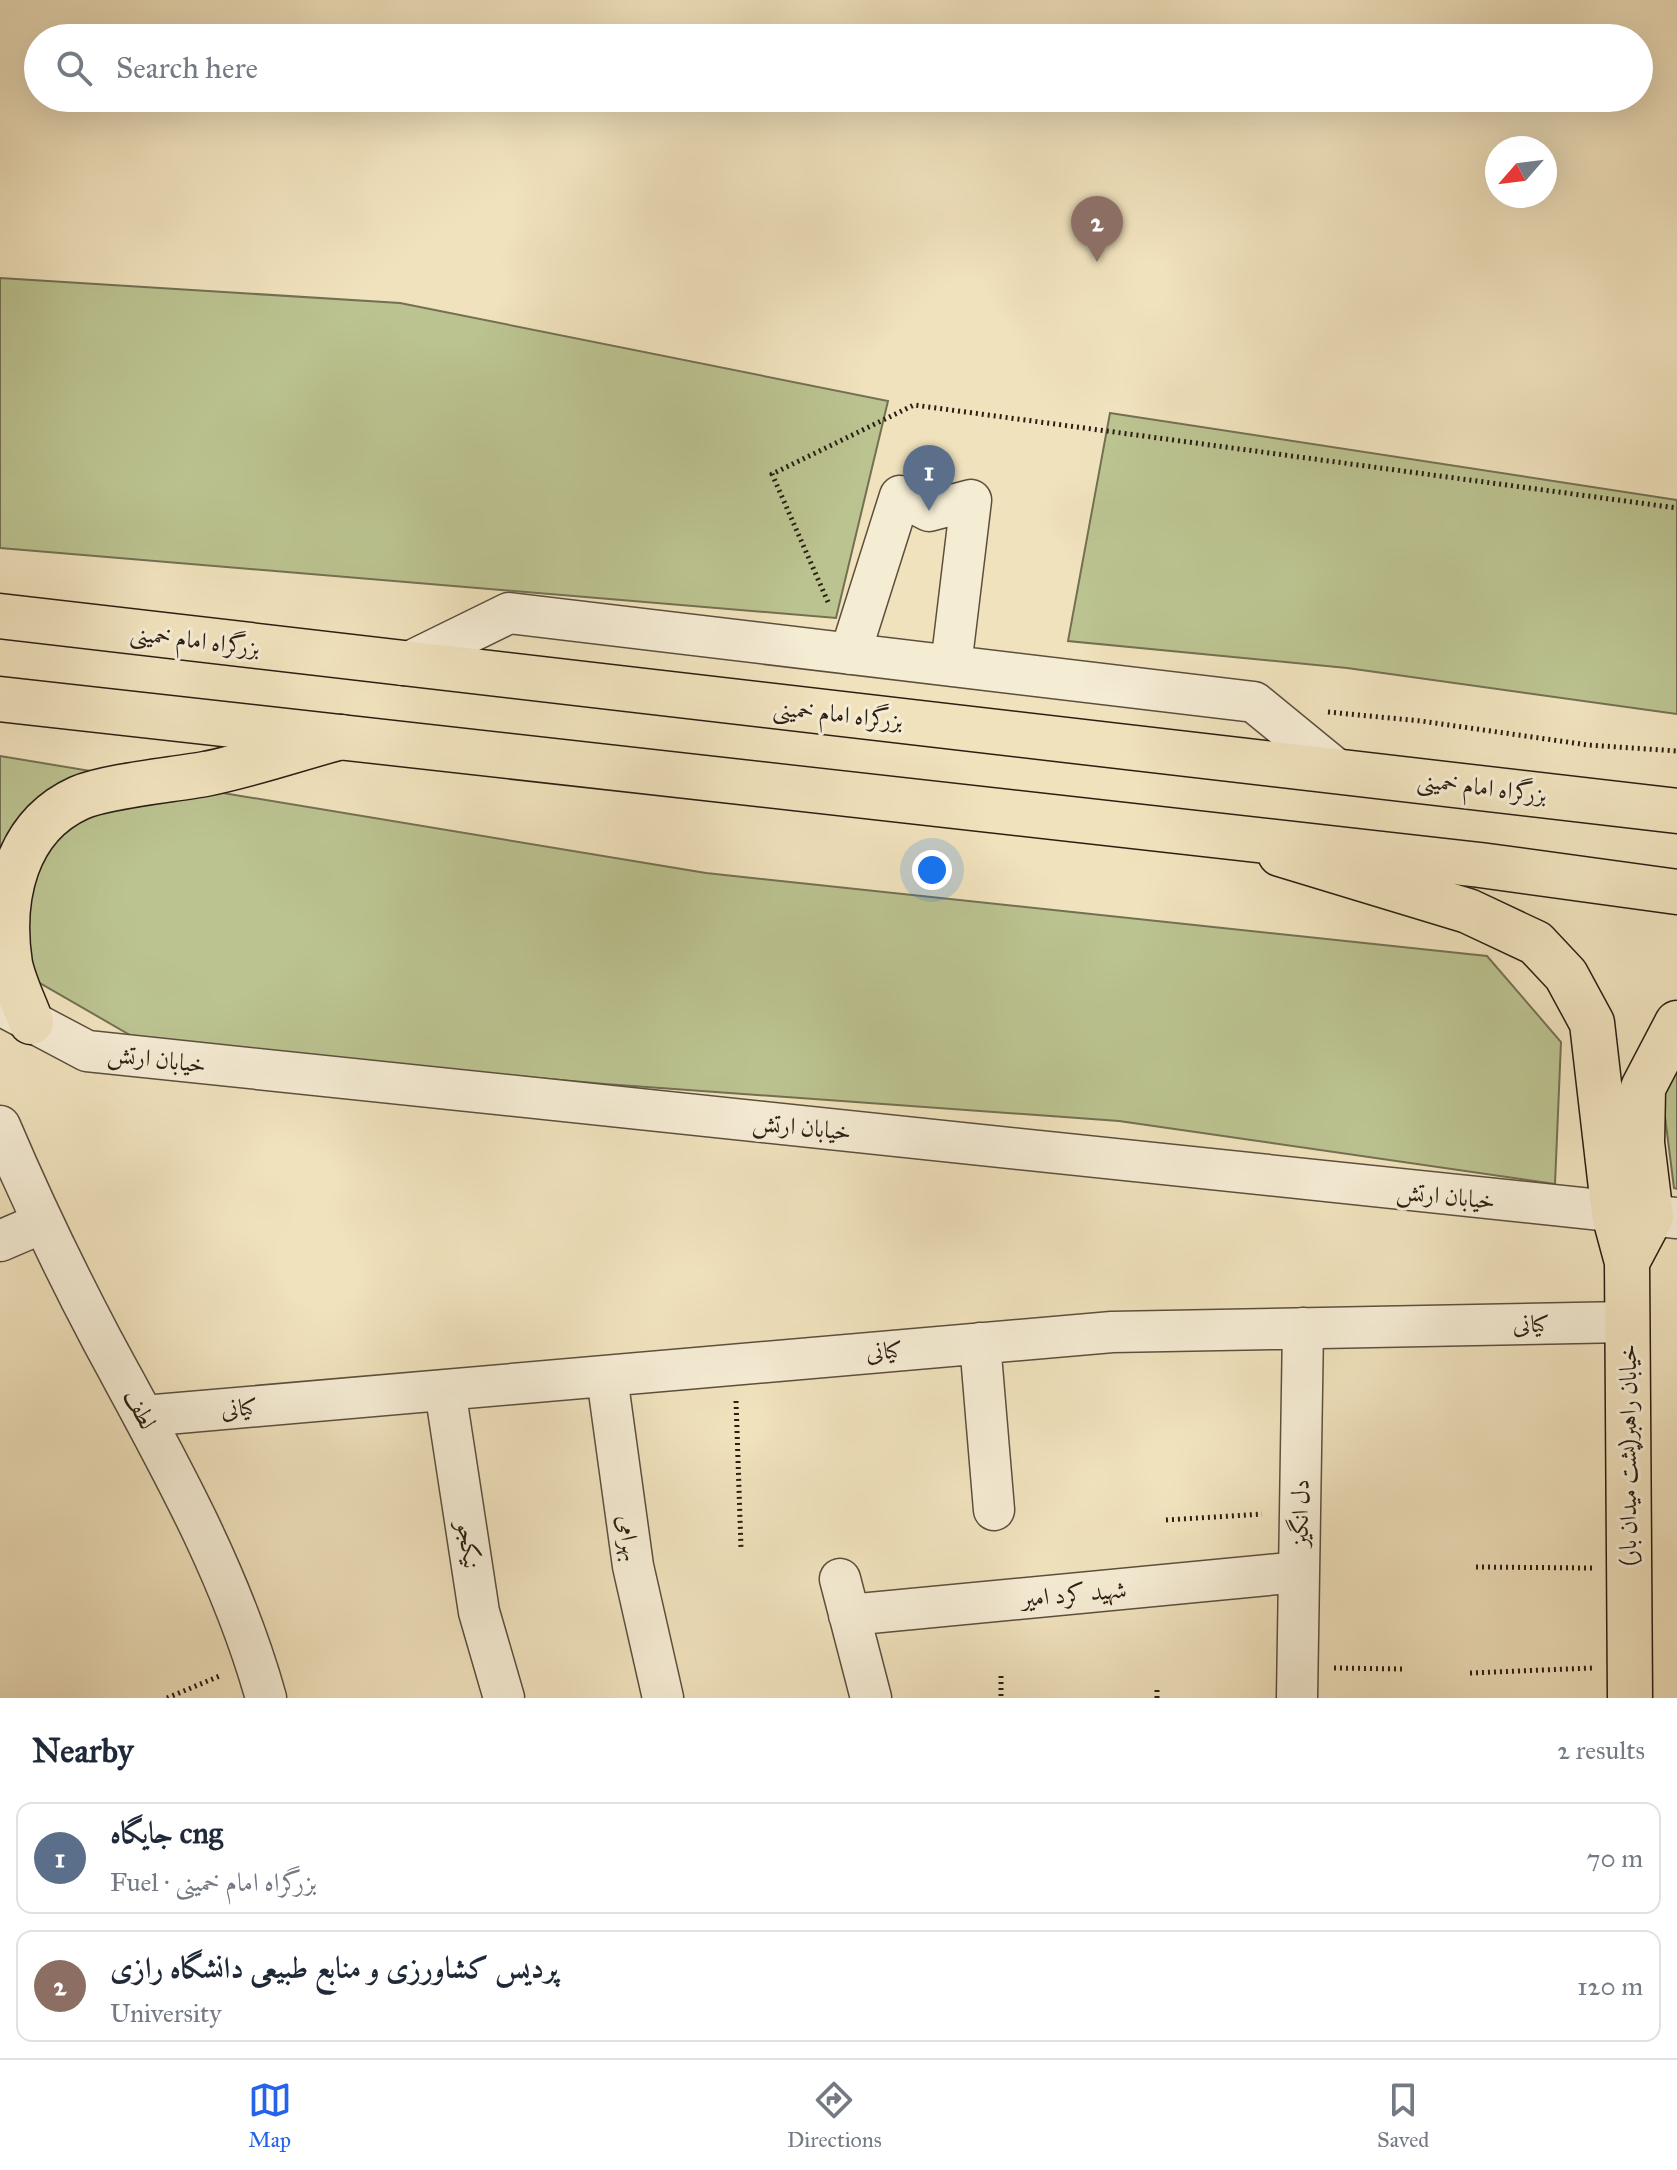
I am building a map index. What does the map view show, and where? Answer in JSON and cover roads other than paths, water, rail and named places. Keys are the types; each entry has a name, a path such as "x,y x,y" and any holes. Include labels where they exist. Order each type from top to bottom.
{"main road":[{"name":"بزرگراه امام خمینی","path":"0,616 1677,811"},
{"path":"0,699 1480,865 1677,892"},
{"path":"9,1018 6,882 34,833 48,816 81,797 209,773 344,736"},
{"path":"1232,839 1468,911 1536,943 1566,975 1592,1023 1647,1216"},
{"path":"1647,1216 1642,1143 1643,1088 1677,1023"},
{"name":"خیابان راهبر(پشت میدان بار)","path":"1630,1682 1627,1262 1647,1216"}],"street":[{"path":"850,654 900,496 929,511 971,500 968,550 951,666"},
{"path":"403,665 509,613 1254,702 1337,770"},
{"name":"خیابان ارتش","path":"9,1018 87,1051 1647,1216"},
{"name":"لطف","path":"0,1126 42,1223 197,1513 256,1660 266,1698"},
{"path":"0,1241 42,1223"},
{"name":"کیانی","path":"144,1416 1112,1332 1627,1322"},
{"name":"دل انگیز","path":"1297,1682 1303,1328"},
{"path":"980,1343 994,1510"},
{"name":"بهرامی","path":"607,1377 633,1566 663,1698"},
{"name":"نیکجو","path":"445,1390 479,1612 504,1698"},
{"name":"شهید کرد امیر","path":"871,1698 844,1597 1299,1572"}],"place":[{"name":"پردیس کشاورزی و منابع طبیعی دانشگاه رازی","path":"1097,262"},
{"name":"جایگاه cng","path":"929,511"}]}
